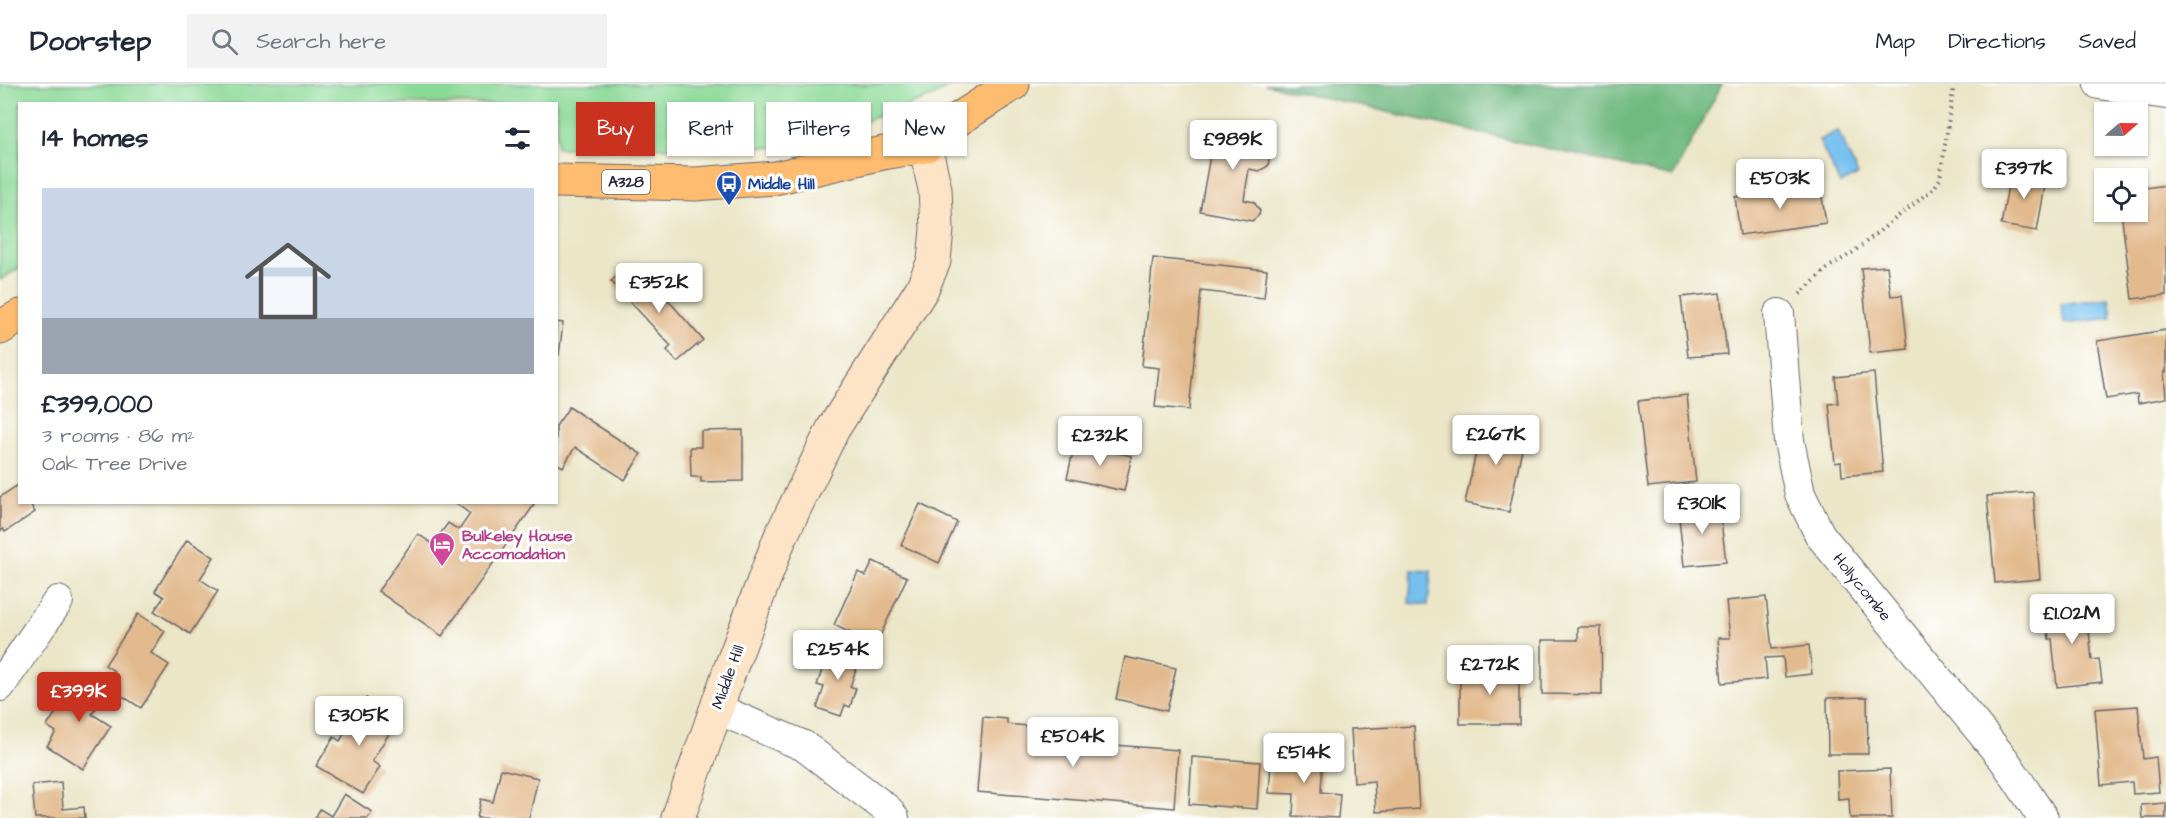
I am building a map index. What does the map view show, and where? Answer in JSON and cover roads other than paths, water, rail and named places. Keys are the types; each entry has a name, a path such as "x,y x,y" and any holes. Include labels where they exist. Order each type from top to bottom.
{"main road":[{"name":"A328","path":"967,114 1013,84"},
{"name":"A328","path":"558,181 695,184 775,178 883,155"},
{"path":"0,328 18,317"}],"street":[{"path":"2099,84 2166,94"},
{"name":"Middle Hill","path":"678,818 780,538 833,429 922,289 934,261 938,229 935,189 927,156"},
{"name":"Hollycombe","path":"1779,314 1789,441 1800,494 1820,535 2005,761 2043,818"},
{"path":"0,686 58,601"},
{"path":"717,709 804,746 888,810 894,818"}],"water":[{"path":"1838,131 1858,175 1840,184 1819,140"},
{"path":"2109,298 2112,318 2064,324 2061,304"},
{"path":"1412,570 1431,571 1428,605 1409,603"}],"place":[{"name":"Middle Hill","path":"729,207"},
{"name":"Bulkeley House Accomodation","path":"442,568"}]}
